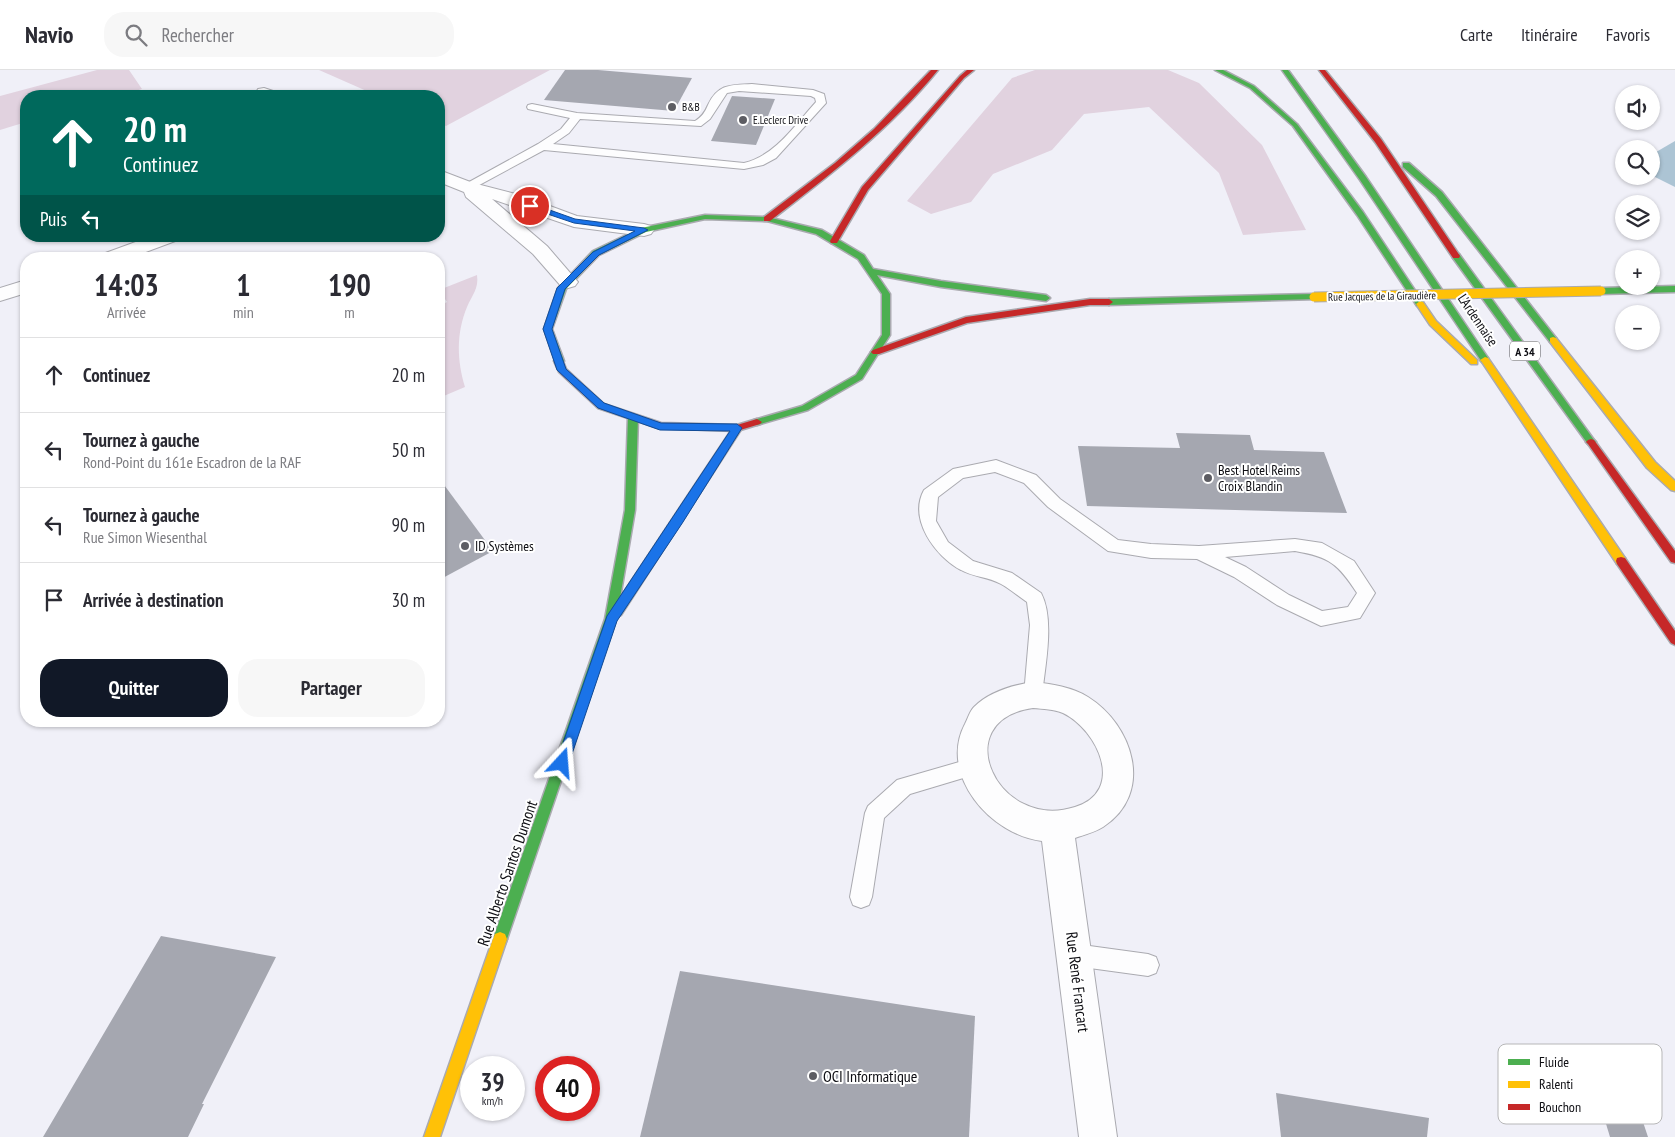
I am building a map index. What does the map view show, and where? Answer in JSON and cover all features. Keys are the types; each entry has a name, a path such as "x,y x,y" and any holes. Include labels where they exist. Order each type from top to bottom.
{"main road":[{"path":"767,219 838,165 876,131 935,70"},
{"path":"834,241 865,190 962,77 971,70"},
{"path":"1218,70 1252,87 1295,125 1360,214 1433,323 1514,399"},
{"name":"L'Ardennaise","path":"1285,70 1363,179 1514,399 1675,640"},
{"name":"L'Ardennaise","path":"1322,70 1378,141 1450,247 1675,559"},
{"path":"1378,141 1440,194 1651,465 1675,486"},
{"path":"705,217 767,219 819,232 861,257 886,294 886,335 859,377 805,408 737,428 660,426 601,406 562,370 548,329 562,288 596,253 644,230 705,217"},
{"path":"870,271 1013,295 1090,302"},
{"name":"Rue Jacques de la Giraudière","path":"1090,302 1675,289"},
{"path":"876,352 966,320 1090,302"},
{"path":"612,619 630,510 633,417"},
{"path":"612,619 737,428"},
{"name":"Rue Alberto Santos Dumont","path":"432,1137 612,619"}],"street":[{"path":"445,178 466,187 516,200 574,221 644,230"},
{"path":"466,187 540,250 568,282"},
{"path":"127,252 155,242"},
{"path":"0,296 20,288"},
{"path":"1034,695 1056,698 1077,706 1095,719 1110,736 1118,756 1119,777 1113,797 1099,812 1080,823 1057,828 1034,825 1012,816 994,803 980,785 973,767 972,744 978,725 993,709 1012,699 1034,695"},
{"name":"Rue René Francart","path":"1057,828 1098,1137"}],"lane":[{"path":"532,107 577,116 696,124 705,121 722,91 741,88 813,93 820,96 822,103 772,156 759,163 744,166 542,146"},
{"path":"466,187 542,146 565,131 577,116"},
{"path":"1034,695 1039,625 1035,598 1006,578 967,566 942,547 928,521 930,494 959,473 996,466 1030,479 1054,503 1114,546 1151,551 1199,553 1295,546 1322,549 1348,566 1366,593 1354,613 1321,619 1283,600 1240,572 1199,553"},
{"path":"862,897 876,814 904,787 973,767"},
{"path":"1075,954 1148,965"}],"shaded area":[{"path":"97,70 129,70 142,89 138,90 22,90"},
{"path":"319,70 550,70 446,126 445,90 364,90"},
{"path":"1035,70 1168,70 1199,83 1262,145 1306,230 1243,235 1219,173 1149,107 1084,114 1052,150 993,174 971,202 931,214 907,201 1012,78"},
{"path":"20,91 20,124 0,130 0,96"},
{"path":"477,275 476,288 463,317 459,337 460,367 465,387 445,395 445,303 447,302 445,299 445,288"}],"water":[{"path":"1675,141 1675,187 1660,180 1660,150"}],"building":[{"path":"565,70 598,70 692,78 674,111 544,100"},
{"name":"E.Leclerc Drive","path":"732,96 775,99 756,145 711,141"},
{"name":"Best Hotel Reims Croix Blandin","path":"1176,433 1250,435 1254,450 1324,452 1347,513 1087,506 1078,446 1180,448"},
{"path":"445,486 493,551 445,577"},
{"path":"161,936 276,957 202,1104 204,1104 188,1137 43,1137"},
{"name":"OCI Informatique","path":"680,971 975,1016 969,1137 640,1137"},
{"path":"1276,1093 1429,1118 1427,1137 1281,1137"},
{"path":"1606,1124 1644,1124 1648,1137 1610,1137"}],"traffic: fast":[{"path":"1218,70 1252,87 1295,125 1360,214 1420,304"},
{"path":"1285,70 1363,179 1485,360"},
{"path":"1406,165 1439,194 1553,340"},
{"path":"705,217 767,219 819,232 861,257 886,294 886,335 859,377 805,408 757,422"},
{"path":"559,361 548,329 562,288 596,253 644,230 705,217"},
{"path":"1456,256 1591,442"},
{"path":"870,271 941,284 1046,298"},
{"path":"1601,291 1675,289"},
{"path":"1109,302 1314,297"},
{"path":"500,939 611,619 630,510 633,417"},
{"path":"617,612 737,428"}],"traffic: slow":[{"path":"1314,297 1601,291"},
{"path":"1420,304 1433,323 1474,362"},
{"path":"1553,340 1651,465 1675,487"},
{"path":"1485,360 1621,561"},
{"path":"432,1137 500,939"}],"traffic: jam":[{"path":"767,219 838,165 877,131 935,70"},
{"path":"834,241 865,189 962,77 971,70"},
{"path":"1322,70 1378,141 1456,256"},
{"path":"876,352 966,320 1090,302 1109,302"},
{"path":"559,361 562,370 601,406 661,426 737,428 757,422"},
{"path":"1591,442 1675,559"},
{"path":"1621,561 1675,640"}],"place":[{"name":"B&B","path":"672,107"},
{"name":"E.Leclerc Drive","path":"743,120"},
{"name":"Best Hotel Reims Croix Blandin","path":"1208,478"},
{"name":"ID Systèmes","path":"465,546"},
{"name":"OCI Informatique","path":"813,1076"}],"route":[{"path":"530,206 574,221 644,230 596,253 562,288 548,329 562,370 601,406 660,426 737,428 612,619 562,763"}]}
